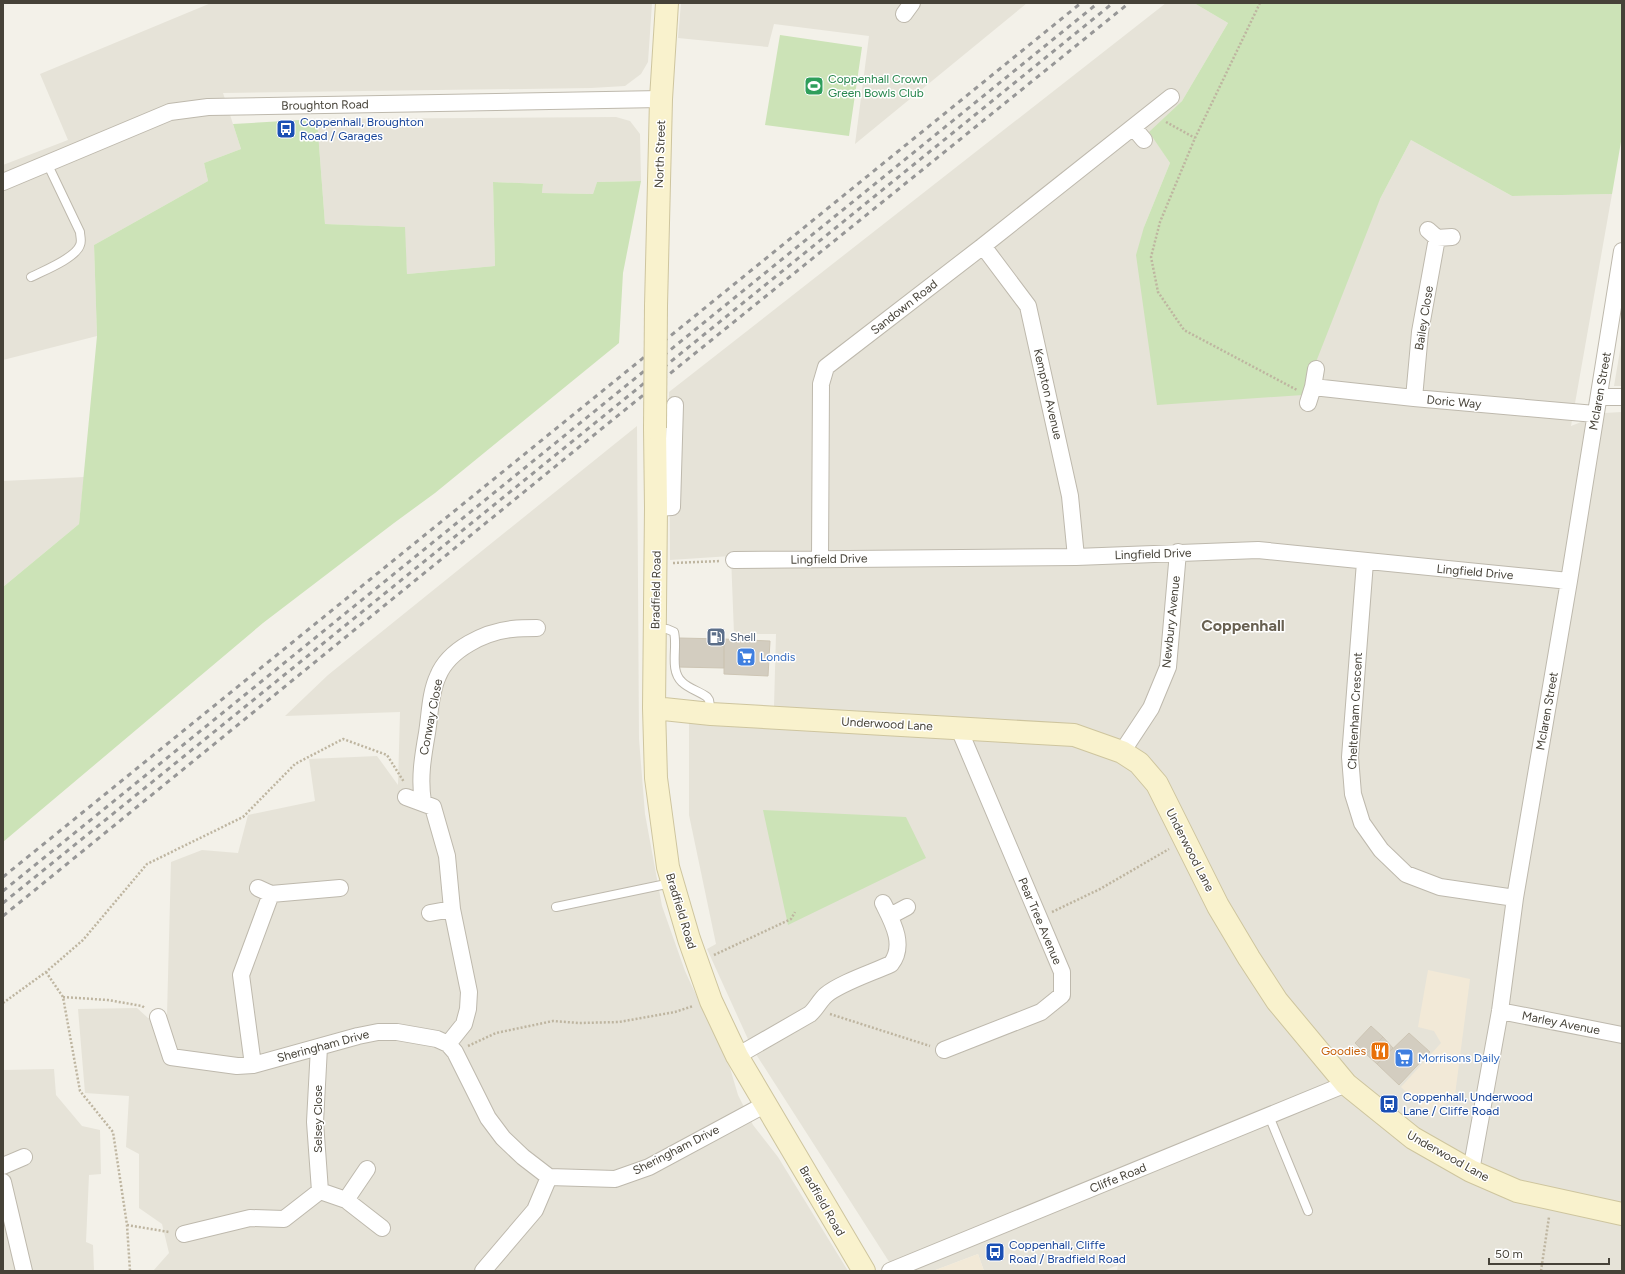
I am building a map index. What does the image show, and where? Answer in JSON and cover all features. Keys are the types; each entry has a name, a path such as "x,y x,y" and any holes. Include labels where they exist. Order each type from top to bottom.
{"main road":[{"name":"North Street","path":"656,306 661,99 667,3"},
{"name":"Bradfield Road","path":"656,306 656,564 654,708 656,778 668,867 697,962 711,1001 737,1056 864,1271"},
{"name":"Underwood Lane","path":"654,708 711,714 1074,735 1122,752 1139,763 1157,784 1218,906 1248,958 1277,1001 1346,1084 1413,1138 1471,1171 1517,1191 1622,1214"}],"street":[{"name":"Sandown Road","path":"820,559 821,384 826,367 983,246 1133,127 1152,114 1171,97"},
{"name":"Broughton Road","path":"3,182 170,112 208,107 661,99"},
{"path":"1133,127 1144,140"},
{"name":"Bailey Close","path":"1414,398 1420,332 1439,235"},
{"name":"Kempton Avenue","path":"983,246 1028,306 1070,496 1076,557"},
{"name":"Mclaren Street","path":"1471,1171 1500,1010 1516,898 1622,251"},
{"path":"1308,403 1313,387 1316,369"},
{"name":"Doric Way","path":"1313,387 1414,398 1595,414"},
{"path":"1599,397 1622,397"},
{"path":"656,508 672,507 675,405"},
{"name":"Lingfield Drive","path":"734,560 1076,557 1258,550 1365,562 1569,581"},
{"name":"Newbury Avenue","path":"1122,752 1151,708 1168,667 1178,552"},
{"name":"Cheltenham Crescent","path":"1365,562 1350,756 1353,794 1362,823 1381,850 1406,874 1440,887 1516,898"},
{"name":"Conway Close","path":"423,802 421,775 432,699 438,676 449,660 462,649 480,639 499,631 537,628"},
{"name":"Pear Tree Avenue","path":"944,1050 1041,1012 1062,995 1062,972 959,728"},
{"path":"406,797 423,802 433,807 448,856 452,908 469,992 468,1009 464,1024 451,1048 488,1118 500,1134 523,1157 550,1177 535,1210 483,1271"},
{"path":"253,1065 241,975 264,891 340,888"},
{"path":"737,1056 810,1014 817,1008 825,996 838,988 891,964 896,958 896,931 886,910 907,907"},
{"path":"430,913 452,908"},
{"name":"Marley Avenue","path":"1500,1010 1622,1035"},
{"name":"Sheringham Drive","path":"158,1017 171,1057 237,1066 253,1065 358,1036 378,1032 414,1034 437,1039 451,1048"},
{"name":"Selsey Close","path":"319,1047 315,1122 320,1191"},
{"name":"Cliffe Road","path":"890,1271 1346,1084"},
{"name":"Sheringham Drive","path":"550,1177 615,1179 649,1167 766,1104"},
{"path":"3,1166 24,1157"},
{"path":"346,1200 367,1169"},
{"path":"3,1182 24,1271"},
{"path":"184,1234 250,1218 284,1219 320,1191 346,1200 382,1228"}],"lane":[{"path":"31,278 73,255 80,246 81,240 80,232 47,163"},
{"path":"655,629 666,629 674,632 677,675 681,682 707,697 711,707 711,714"},
{"path":"556,907 672,882"},
{"path":"1269,1116 1308,1211"}],"path":[{"path":"1260,3 1195,138 1160,222 1151,257 1158,292 1184,330 1298,390 1313,387"},
{"path":"1152,114 1195,138"},
{"path":"656,564 734,560"},
{"path":"3,1003 46,972 83,940 147,864 243,817 295,764 343,739 388,755 405,783 406,797"},
{"path":"1039,919 1100,889 1185,840"},
{"path":"697,962 791,919 795,912"},
{"path":"46,972 63,998 80,1091 113,1132 126,1225 130,1271"},
{"path":"63,998 108,1000 142,1006 158,1017"},
{"path":"451,1048 496,1033 553,1021 579,1023 619,1022 675,1012 711,1001"},
{"path":"828,1014 944,1050"},
{"path":"1541,1271 1551,1199"},
{"path":"126,1225 184,1234"}],"shaded area":[{"path":"211,3 652,3 648,62 641,74 625,86 591,88 223,93 241,149 204,163 208,181 94,245 97,336 3,360 3,165 68,140 40,74"},
{"path":"681,3 1027,3 855,144 869,36 774,24 768,47 678,38"},
{"path":"1166,3 1194,3 1228,23 1182,101 1150,132 1170,163 1144,227 1380,199 1411,140 1512,196 1612,194 1571,426 1604,413 1622,412 1622,1271 1117,1271 1118,1265 1103,1271 984,1271 978,1254 933,1271 895,1271 752,1048 707,949 716,944 689,815 689,703 774,706 776,634 734,634 731,556 670,560 669,392"},
{"path":"616,117 630,121 640,134 641,181 597,182 593,194 542,193 543,184 493,182 495,266 407,274 404,227 325,224 317,119"},
{"path":"1622,339 1622,386 1614,386"},
{"path":"637,426 639,739 645,814 662,906 685,971 730,1068 738,1095 753,1125 778,1157 848,1271 153,1271 169,1253 162,1224 139,1208 139,1154 126,1147 129,1096 85,1093 78,1009 137,1008 148,1018 167,1015 171,862 202,850 238,853 248,815 315,801 309,759 377,756 398,785 400,712 285,716 328,675"},
{"path":"84,477 79,524 3,587 3,481"},
{"path":"1428,970 1470,979 1455,1095 1432,1117 1401,1087 1441,1043 1434,1031 1418,1027"},
{"path":"54,1069 56,1095 82,1126 100,1130 101,1174 89,1175 86,1242 93,1245 94,1271 3,1271 3,1070"},
{"path":"978,1254 984,1271 933,1271"}],"green space":[{"path":"1194,3 1622,3 1622,136 1612,194 1512,196 1411,140 1380,199 1303,395 1157,405 1136,255 1144,227 1170,163 1149,132 1182,101 1228,23"},
{"name":"Coppenhall Crown Green Bowls Club","path":"780,35 862,47 849,136 765,125"},
{"path":"317,119 325,224 405,227 407,274 495,266 493,182 543,184 542,193 593,194 597,182 641,181 623,273 619,343 435,493 263,623 3,842 3,587 79,524 97,336 94,245 208,181 204,163 241,149 233,124"},
{"path":"763,810 906,817 926,858 788,925"}],"building":[{"path":"679,638 724,639 724,668 678,667"},
{"path":"724,639 770,641 768,676 724,674"},
{"path":"1371,1026 1383,1037 1366,1054 1355,1043"},
{"name":"Morrisons Daily","path":"1409,1033 1430,1052 1399,1085 1377,1064"},
{"name":"Goodies","path":"1383,1037 1393,1048 1377,1064 1366,1054"}],"railway":[{"path":"3,877 1081,3"},
{"path":"3,891 1098,3"},
{"path":"3,903 1113,3"},
{"path":"3,916 605,426 1129,3"}],"place":[{"name":"Coppenhall Crown Green Bowls Club","path":"814,86"},
{"name":"Coppenhall, Broughton Road / Garages","path":"286,129"},
{"name":"Shell","path":"716,637"},
{"name":"Londis","path":"746,657"},
{"name":"Goodies","path":"1380,1051"},
{"name":"Morrisons Daily","path":"1404,1058"},
{"name":"Coppenhall, Underwood Lane / Cliffe Road","path":"1389,1104"},
{"name":"Coppenhall, Cliffe Road / Bradfield Road","path":"995,1252"}],"district":[{"name":"Coppenhall","path":"1243,625"}]}
